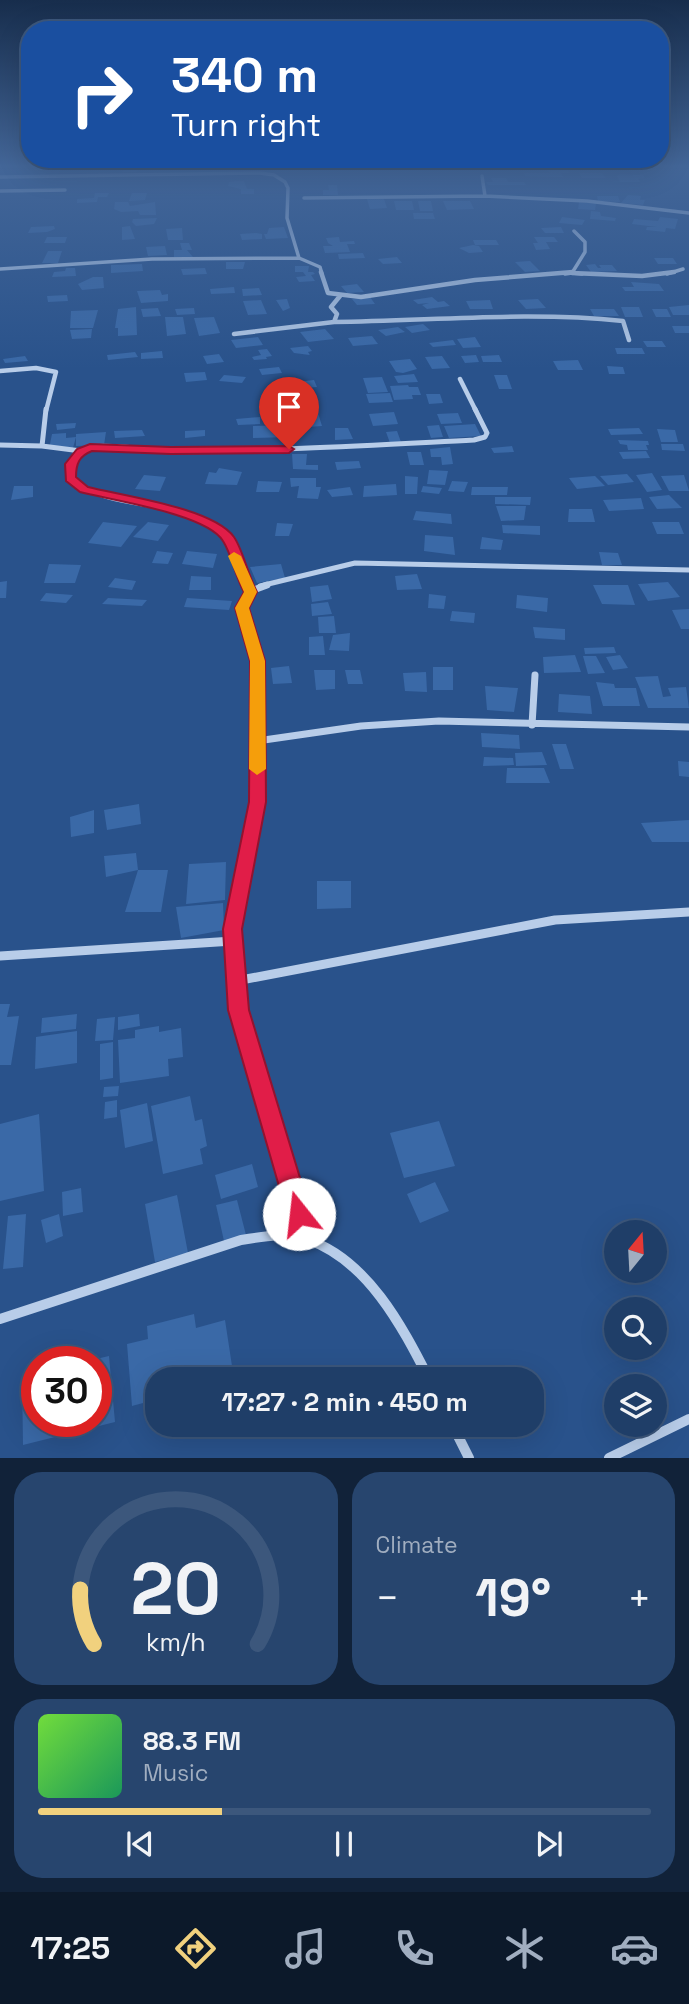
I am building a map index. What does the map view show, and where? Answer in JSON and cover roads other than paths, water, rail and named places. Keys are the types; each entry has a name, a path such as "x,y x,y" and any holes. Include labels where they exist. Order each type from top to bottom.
{"street":[{"path":"291,233 299,258"},
{"path":"572,273 586,253 586,246 575,233"},
{"path":"0,269 152,258 299,258 320,267 328,293 361,297 475,280 572,273 646,275 673,273 682,269"},
{"path":"334,322 337,314 331,307 340,296"},
{"path":"234,334 334,322 516,315 623,321 629,340"},
{"path":"0,371 36,368 56,372 47,405 42,446"},
{"path":"251,592 241,575 229,539 216,528 198,517 84,490 71,478 71,464 81,452 90,447 171,451 289,449 474,440 485,437 487,433 460,379"},
{"path":"0,445 42,446 81,452"},
{"path":"306,1239 238,1010 232,929 257,802 258,661 242,608 251,592 258,587 355,562 689,570"},
{"path":"532,725 536,675"},
{"path":"257,741 397,722 468,721 532,725 689,727"},
{"path":"236,981 555,919 689,912"},
{"path":"0,956 233,941"},
{"path":"0,1319 241,1240 277,1235 306,1239 340,1255 361,1275 410,1341 423,1367"},
{"path":"608,1458 689,1419"},
{"path":"458,1437 469,1458"}]}
